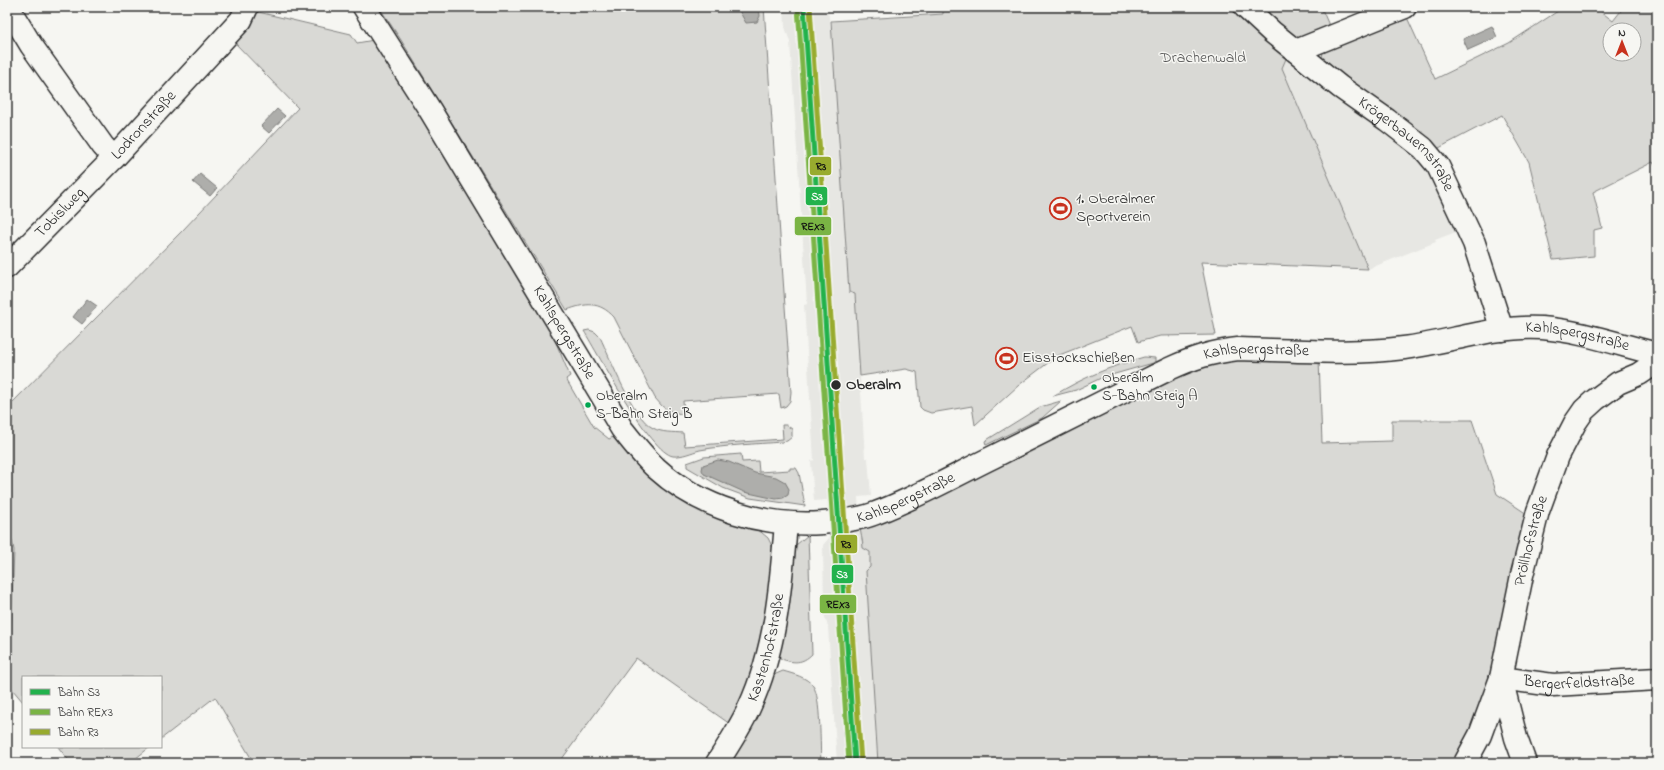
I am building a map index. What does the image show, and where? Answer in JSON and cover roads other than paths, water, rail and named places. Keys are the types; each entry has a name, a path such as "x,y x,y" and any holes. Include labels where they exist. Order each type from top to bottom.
{"street":[{"name":"Lodronstraße","path":"8,7 40,57 103,146 114,158 241,20 247,7"},
{"name":"Kahlspergstraße","path":"364,7 434,116 560,323 622,429 640,452 657,469 678,485 704,501 754,518 786,523 810,524 839,521 876,514 930,489 1197,357 1218,351 1238,349 1377,350 1405,348 1502,330 1542,328 1581,335 1657,354"},
{"name":"Krögerbauernstraße","path":"1245,7 1272,32 1340,87 1387,120 1423,148 1438,166 1474,243 1502,330"},
{"path":"1296,51 1405,7"},
{"name":"Tobislweg","path":"7,267 114,158"},
{"name":"Pröllhofstraße","path":"1526,763 1516,738 1501,678 1522,575 1538,511 1558,456 1575,423 1584,410 1618,383 1639,374 1657,362"},
{"name":"Kastenhofstraße","path":"717,763 749,708 765,665 780,589 786,523"},
{"path":"1465,763 1480,735 1501,678"},
{"name":"Bergerfeldstraße","path":"1501,678 1553,685 1657,679"}],"rail line":[{"name":"REX3","path":"798,7 849,763"},
{"name":"S3","path":"804,7 855,763"},
{"name":"R3","path":"810,7 861,763"}],"place":[{"name":"1. Oberalmer Sportverein","path":"1061,208"},
{"name":"Eisstockschießen","path":"1007,358"},
{"name":"Oberalm","path":"836,385"},
{"name":"Oberalm S-Bahn Steig A","path":"1094,387"},
{"name":"Oberalm S-Bahn Steig B","path":"588,405"}],"park label":[{"name":"Drachenwald","path":"1203,58"}]}
